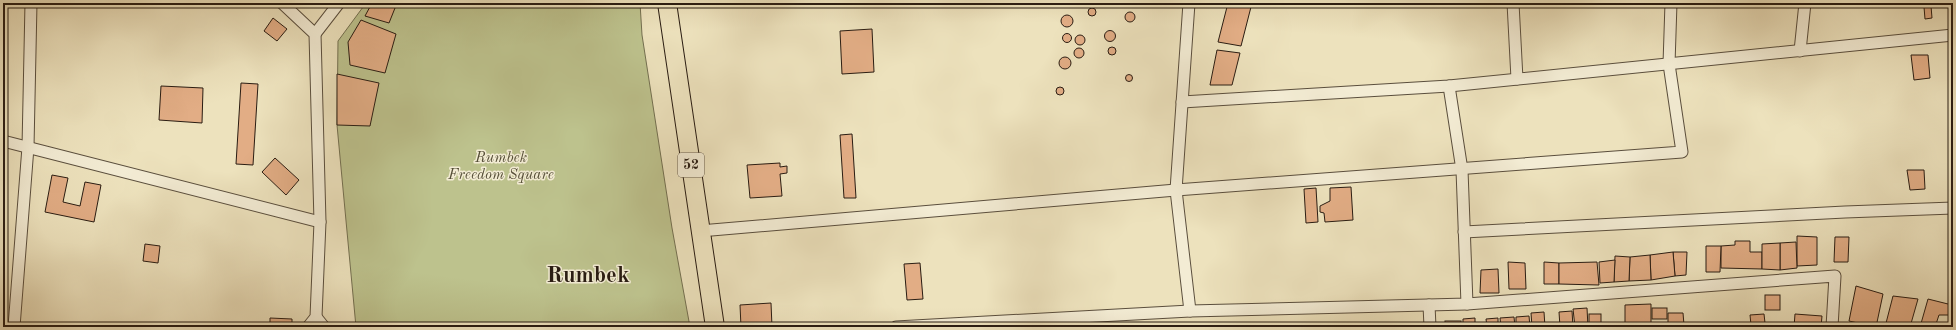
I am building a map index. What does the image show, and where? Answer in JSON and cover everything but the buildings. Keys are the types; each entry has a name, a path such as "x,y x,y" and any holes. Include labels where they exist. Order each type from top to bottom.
{"main road":[{"name":"52","path":"667,3 715,327"}],"street":[{"path":"14,327 28,147 31,3"},
{"path":"282,3 315,34"},
{"path":"308,327 316,317 320,222 315,34 339,3"},
{"path":"1189,3 1176,190 1190,311"},
{"path":"1513,3 1517,79"},
{"path":"700,231 1176,190 1462,170 1682,152 1670,64 1671,3"},
{"path":"1800,51 1805,3"},
{"path":"1182,102 1449,86 1953,35"},
{"path":"1449,86 1462,170 1467,304"},
{"path":"3,141 320,222"},
{"path":"1464,232 1845,212 1953,208"},
{"path":"896,327 1190,311 1467,304 1835,276 1832,327"},
{"path":"1428,305 1430,327"},
{"path":"316,317 324,327"}],"green space":[{"name":"Rumbek Freedom Square","path":"366,3 640,3 642,35 672,228 690,327 356,327 337,125 338,41"}],"district":[{"name":"Rumbek","path":"588,275"}]}
